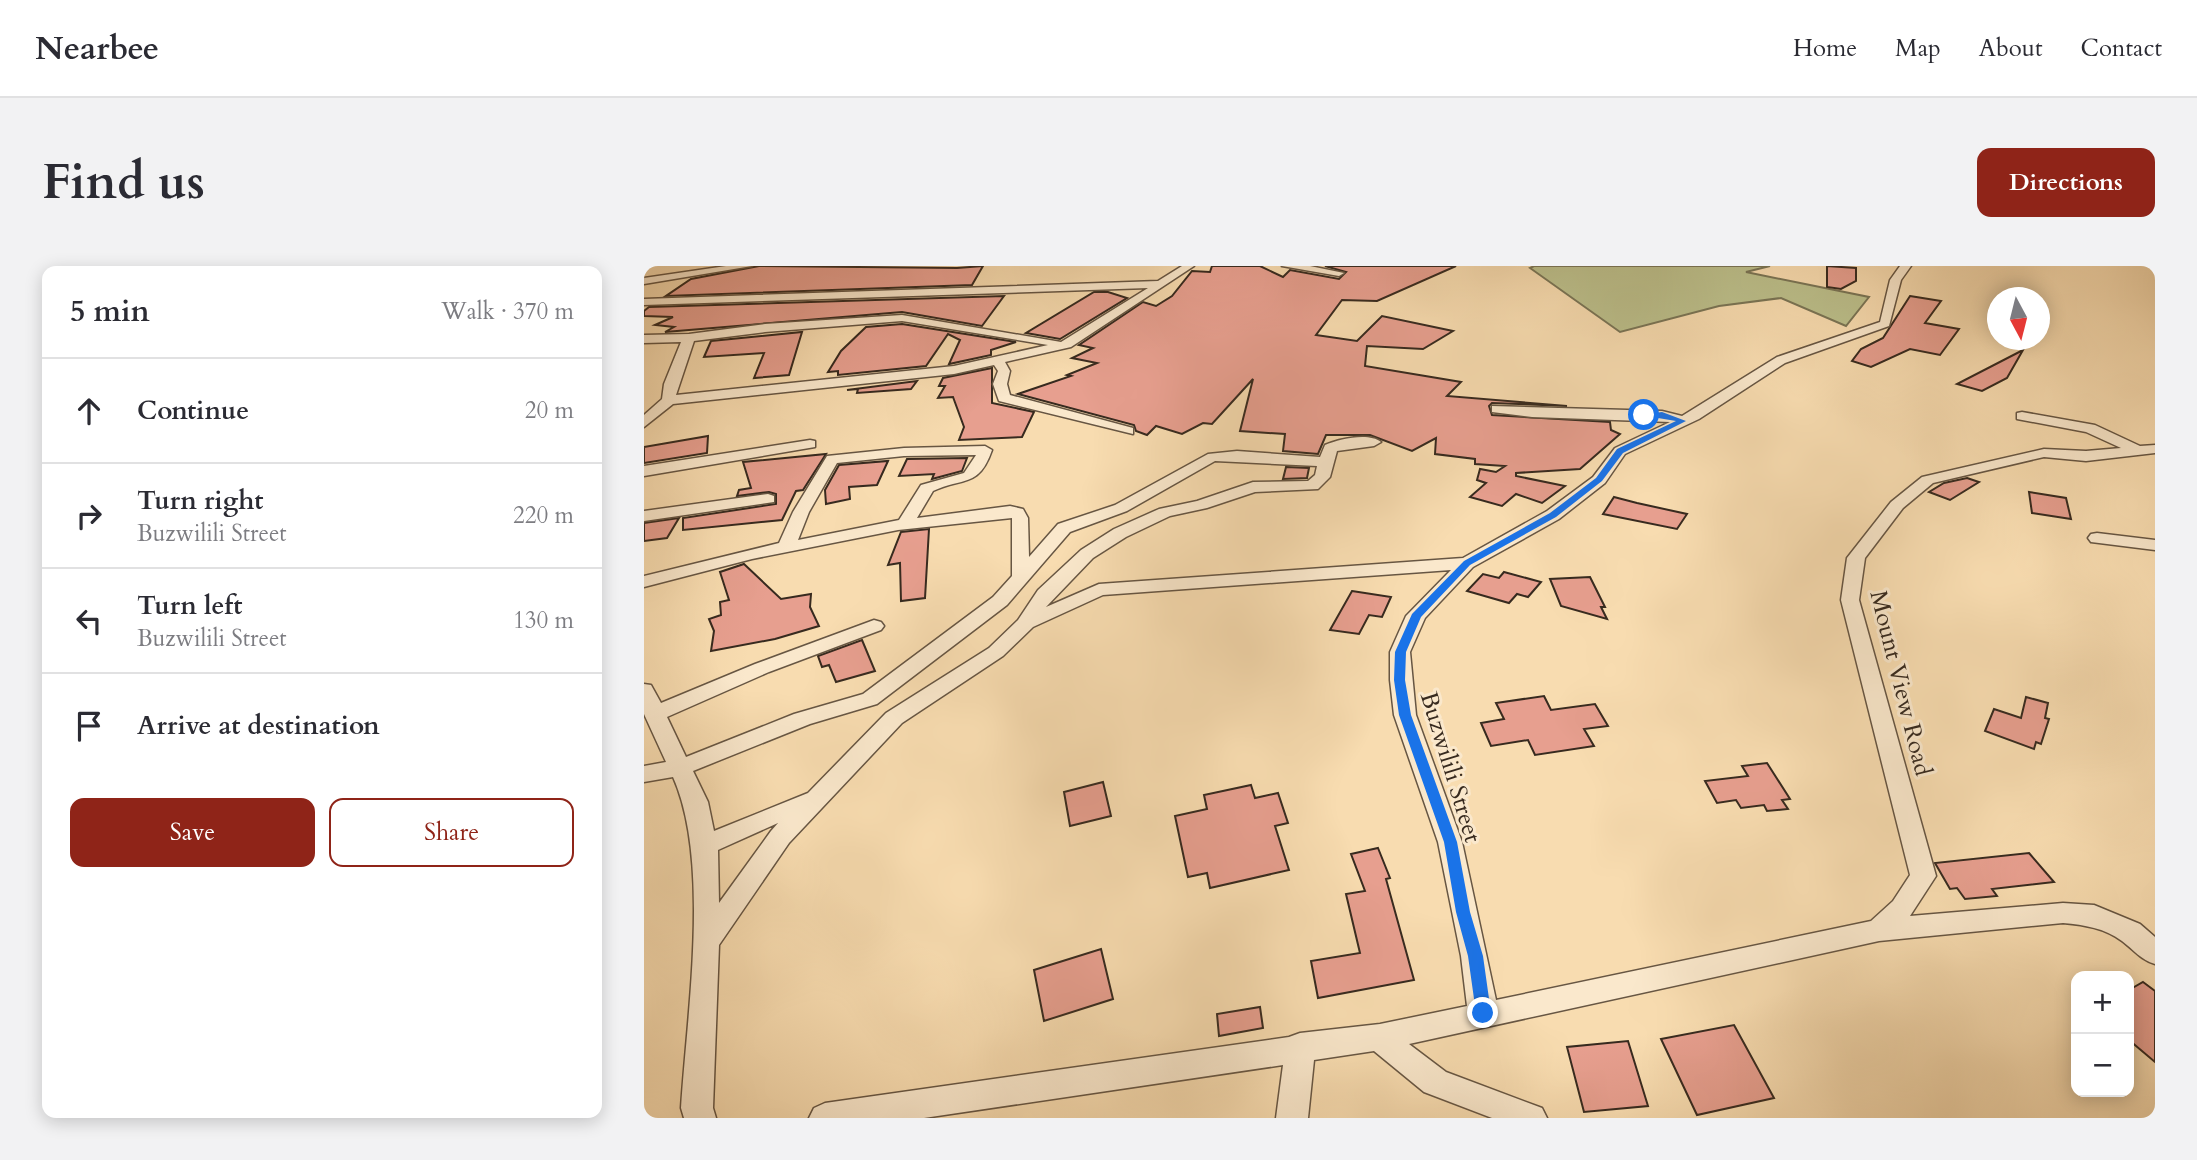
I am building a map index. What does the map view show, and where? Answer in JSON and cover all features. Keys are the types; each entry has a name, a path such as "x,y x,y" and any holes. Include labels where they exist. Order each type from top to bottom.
{"street":[{"path":"644,281 747,266"},
{"path":"644,423 669,400 930,373 1067,344 1166,284 1189,266"},
{"path":"1287,266 1339,273"},
{"name":"Buzwilili Street","path":"1483,1013 1475,956 1463,912 1450,842 1405,715 1400,680 1400,652 1416,616 1467,563 1553,515 1599,480 1620,451 1683,421 1781,360 1885,324 1890,315 1889,292 1896,274 1906,266"},
{"path":"644,302 1166,284"},
{"path":"644,339 689,338 765,328 902,318 1067,344"},
{"path":"669,400 671,384 689,338"},
{"path":"997,359 1004,371 1000,384 1004,398 1128,431"},
{"path":"1497,409 1531,413 1662,415 1683,421"},
{"path":"2022,416 2091,428 2147,450"},
{"path":"705,943 780,837 894,718 996,652 1025,624 1045,594 1087,554 1154,516 1202,505 1253,487 1312,486 1322,477 1328,453 1334,445 1374,442"},
{"path":"644,471 810,444"},
{"path":"786,548 801,512 832,459 904,452 985,450 979,467 971,477 927,488 904,525"},
{"name":"Mount View Road","path":"1879,930 1902,908 1923,876 1850,600 1856,558 1897,505 1927,480 2043,453 2086,456 2147,450"},
{"path":"644,774 679,768 802,719 870,699 987,613 1064,528 1121,508 1209,458 1237,456 1327,463"},
{"path":"644,516 768,499"},
{"path":"644,582 786,548 904,525 1017,512 1021,575"},
{"path":"2097,538 2155,545"},
{"path":"1025,624 1099,590 1467,563"},
{"path":"655,714 762,668 874,626"},
{"path":"644,690 696,802 705,845 705,943 697,1108 700,1118"},
{"path":"705,845 817,798"},
{"path":"825,1118 1250,1058 1300,1046 1380,1037 1483,1013 1689,973 1879,930 2063,913 2094,915 2130,932 2155,953"},
{"path":"1380,1037 1435,1082 1531,1118"},
{"path":"1292,1118 1300,1046"}],"green space":[{"path":"1770,266 1746,272 1869,297 1846,326 1781,298 1719,306 1620,332 1530,268"}],"building":[{"path":"759,266 983,266 972,285 666,296 691,279"},
{"path":"1212,266 1260,266 1283,277 1290,270 1339,279 1346,272 1325,266 1456,266 1377,301 1342,300 1316,335 1357,341 1382,316 1453,331 1423,349 1367,346 1365,366 1461,382 1447,396 1567,406 1492,403 1489,406 1492,415 1610,422 1611,430 1620,434 1580,469 1516,473 1516,476 1565,486 1542,503 1516,494 1502,506 1470,497 1486,483 1477,480 1480,469 1496,472 1505,466 1475,464 1475,459 1435,454 1436,438 1412,451 1370,435 1326,435 1318,454 1283,451 1285,434 1240,431 1253,379 1212,424 1203,423 1182,434 1156,426 1147,435 1136,431 1134,425 1018,394 1071,376 1067,375 1097,363 1072,358 1093,348 1079,345 1143,302 1156,306 1172,296 1192,271 1210,272"},
{"path":"1827,266 1856,268 1856,281 1841,289 1827,287"},
{"path":"1094,292 1108,292 1127,298 1060,339 1026,333"},
{"path":"1004,296 982,326 902,312 665,332 674,327 655,325 673,317 644,316 644,311 649,307"},
{"path":"1910,296 1941,301 1925,323 1959,329 1940,355 1910,349 1871,367 1852,361 1861,349 1883,338"},
{"path":"902,324 1016,342 991,350 991,355 949,364 960,340 948,334 926,366 838,375 838,371 828,372 841,351 866,327"},
{"path":"802,332 789,375 754,378 764,353 704,357 711,341"},
{"path":"2023,350 2007,378 1982,391 1957,384"},
{"path":"992,368 992,403 1034,412 1022,437 959,440 964,427 953,397 938,398 945,386 939,386 943,378"},
{"path":"917,381 911,389 857,393 858,389 847,390"},
{"path":"708,436 707,453 644,463 644,447"},
{"path":"826,454 803,490 796,491 782,520 683,530 683,518 776,504 776,494 769,492 737,496 739,490 751,488 743,462"},
{"path":"967,458 962,471 932,479 934,474 899,476 907,459"},
{"path":"888,461 877,485 849,487 850,499 826,504 825,490 839,465"},
{"path":"1286,467 1309,468 1307,478 1283,479"},
{"path":"1967,478 1979,482 1950,500 1929,492 1944,483"},
{"path":"2029,492 2066,498 2071,519 2032,513"},
{"path":"1614,497 1687,514 1677,529 1603,514"},
{"path":"679,518 667,538 644,541 644,523"},
{"path":"929,529 925,598 901,601 900,563 888,565 901,532"},
{"path":"744,564 781,599 811,594 810,607 819,626 775,639 711,651 714,631 709,619 721,615 720,602 729,600 720,572"},
{"path":"1504,572 1541,582 1528,597 1517,594 1509,603 1467,591 1483,574 1499,578"},
{"path":"1590,577 1605,607 1601,607 1607,619 1561,606 1550,579"},
{"path":"1352,591 1391,597 1382,617 1369,615 1359,634 1330,630"},
{"path":"862,640 875,671 836,682 829,665 822,667 818,656"},
{"path":"1544,696 1551,710 1595,704 1608,726 1584,729 1594,746 1535,755 1528,740 1491,746 1481,723 1504,719 1496,703"},
{"path":"2026,697 2048,703 2045,718 2049,719 2041,744 2036,742 2034,749 1985,731 1994,709 2021,718"},
{"path":"1767,763 1790,799 1782,800 1788,809 1767,811 1764,805 1741,808 1736,800 1717,803 1705,781 1748,776 1742,766"},
{"path":"1103,782 1111,816 1070,826 1064,792"},
{"path":"1251,785 1255,798 1278,793 1288,823 1275,826 1289,870 1210,888 1207,873 1188,877 1175,816 1207,809 1204,795"},
{"path":"1378,848 1390,878 1386,879 1414,980 1318,998 1311,961 1360,953 1346,894 1365,891 1351,854"},
{"path":"2029,853 2054,882 1992,889 1997,896 1965,899 1957,888 1950,889 1935,863"},
{"path":"1101,949 1113,999 1044,1021 1034,970"},
{"path":"2143,982 2155,991 2155,1062 2134,1044 2134,987"},
{"path":"1260,1007 1263,1028 1219,1036 1217,1014"},
{"path":"1734,1025 1774,1098 1697,1115 1661,1039"},
{"path":"1628,1041 1648,1106 1584,1112 1567,1047"}],"route":[{"path":"1483,1013 1475,956 1463,912 1450,842 1405,715 1400,680 1400,652 1404,637 1416,616 1467,563 1553,515 1599,480 1620,451 1683,421 1662,415 1644,415"}]}
